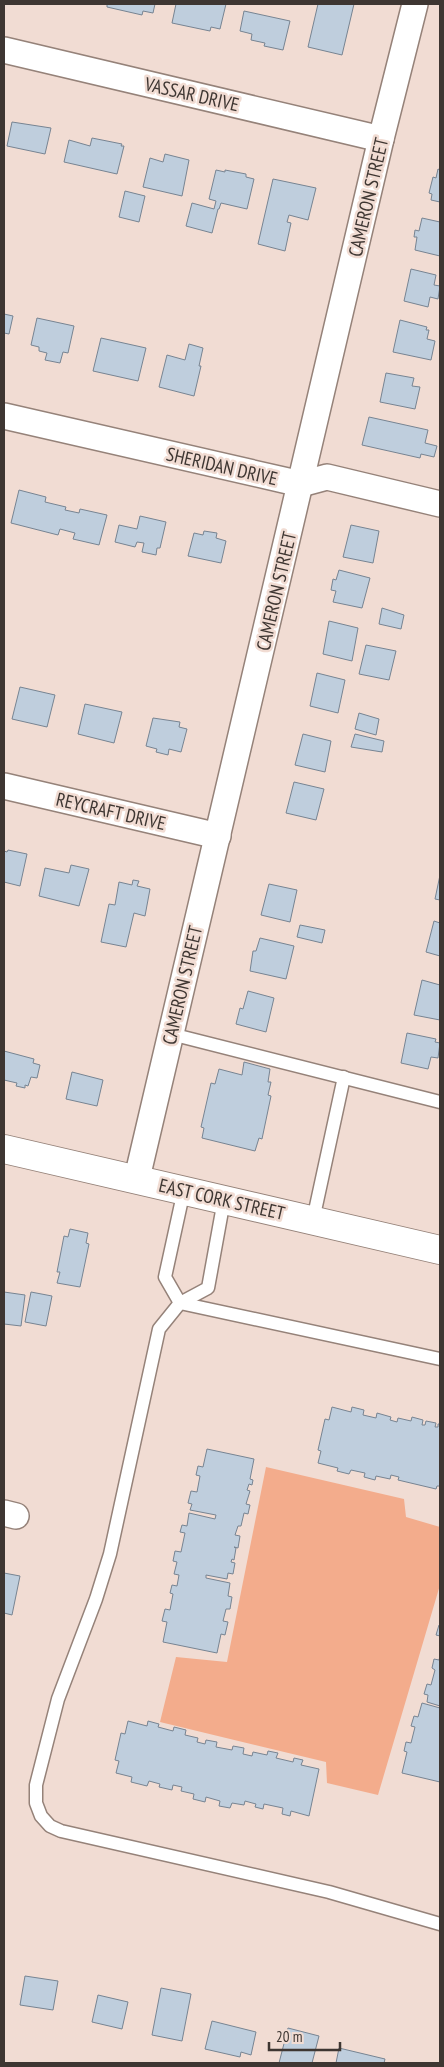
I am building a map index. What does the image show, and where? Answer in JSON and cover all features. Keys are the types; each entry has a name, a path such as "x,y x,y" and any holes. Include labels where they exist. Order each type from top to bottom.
{"street":[{"name":"CAMERON STREET","path":"136,1178 381,139 415,4"},
{"name":"VASSAR DRIVE","path":"4,50 381,139"},
{"name":"SHERIDAN DRIVE","path":"4,416 301,484 327,477 440,504"},
{"name":"REYCRAFT DRIVE","path":"4,786 218,836"},
{"name":"EAST CORK STREET","path":"4,1149 136,1178 440,1250"}],"lane":[{"path":"171,1034 440,1102"},
{"path":"313,1220 344,1077"},
{"path":"184,1190 165,1277 180,1303 440,1359"},
{"path":"224,1200 208,1288 180,1303 159,1329 110,1554 96,1600 58,1700 36,1785 36,1803 41,1816 50,1826 61,1831 328,1892 440,1924"}],"shaded area":[{"path":"266,1467 404,1499 406,1517 440,1527 440,1585 378,1795 327,1783 326,1762 160,1722 176,1657 227,1662"}],"building":[{"path":"107,4 155,4 153,13 143,11 142,15 107,7"},
{"path":"176,4 226,4 220,29 211,27 210,31 172,23"},
{"path":"318,4 354,4 342,55 308,47"},
{"path":"244,11 290,21 283,50 264,46 265,43 251,40 252,34 240,31"},
{"path":"12,122 51,128 45,154 7,146"},
{"path":"92,138 124,146 117,174 64,162 69,140 90,146"},
{"path":"165,154 189,160 182,196 143,187 150,158 163,162"},
{"path":"438,169 440,170 440,202 431,200 432,194 429,193 433,177 436,178"},
{"path":"216,170 246,174 246,177 254,179 247,209 221,203 212,233 186,226 192,203 214,209 216,201 209,199"},
{"path":"273,179 316,188 308,220 289,215 287,222 291,223 285,251 258,244"},
{"path":"125,191 145,196 139,222 119,217"},
{"path":"422,218 440,222 440,256 415,250 417,237 414,237 415,230 419,231"},
{"path":"411,269 436,275 434,285 440,286 438,299 430,297 428,307 404,301"},
{"path":"4,314 13,316 9,334 4,333"},
{"path":"37,318 74,326 68,353 63,352 60,363 45,360 47,353 39,351 39,347 31,345"},
{"path":"400,320 427,327 426,330 429,330 427,339 435,341 431,360 393,352"},
{"path":"101,338 146,348 138,381 93,371"},
{"path":"189,344 203,348 194,396 159,387 167,355 185,360"},
{"path":"386,373 414,378 412,386 420,387 415,409 380,402"},
{"path":"369,417 428,430 425,443 437,446 434,457 421,454 420,458 362,445"},
{"path":"19,490 46,497 45,502 66,507 65,510 79,513 80,509 107,515 99,545 73,539 75,533 60,529 58,535 11,523"},
{"path":"140,516 166,522 160,548 157,548 156,555 142,552 144,543 137,542 135,547 115,542 119,525 137,529"},
{"path":"351,525 379,531 373,563 343,557"},
{"path":"204,531 217,533 216,538 226,541 221,563 188,556 194,533 203,535"},
{"path":"339,570 370,578 362,608 333,602 336,591 331,590 333,579 336,580"},
{"path":"382,608 404,615 401,629 379,624"},
{"path":"329,621 358,628 352,661 323,654"},
{"path":"366,645 396,651 389,680 359,674"},
{"path":"317,673 345,680 338,713 310,706"},
{"path":"20,687 55,695 47,727 12,719"},
{"path":"85,704 122,712 114,743 78,734"},
{"path":"359,713 379,719 376,735 355,729"},
{"path":"153,718 180,722 179,727 187,729 181,752 169,749 168,755 156,752 157,749 146,746"},
{"path":"303,734 331,741 325,772 295,765"},
{"path":"355,734 384,741 382,752 351,747"},
{"path":"294,782 324,789 316,820 286,813"},
{"path":"8,850 27,854 20,886 4,882 4,851 7,852"},
{"path":"71,865 89,869 79,906 39,896 45,868 69,873"},
{"path":"440,875 440,900 435,899"},
{"path":"133,880 139,881 137,886 150,889 145,916 134,913 126,947 101,942 109,904 115,905 119,882 132,885"},
{"path":"269,884 297,890 290,922 261,915"},
{"path":"434,921 440,923 440,956 426,952"},
{"path":"300,925 325,930 322,943 297,937"},
{"path":"260,938 294,946 286,979 250,971 253,951 256,951"},
{"path":"422,980 440,985 440,1020 414,1015"},
{"path":"248,991 274,998 266,1032 236,1024 240,1008 243,1009"},
{"path":"407,1033 436,1039 435,1042 440,1043 438,1058 431,1057 428,1069 401,1063"},
{"path":"4,1051 34,1059 33,1063 40,1065 37,1078 31,1077 28,1086 25,1085 25,1088 16,1086 17,1083 4,1080"},
{"path":"244,1062 270,1069 268,1082 271,1082 268,1095 271,1096 262,1139 259,1138 255,1151 202,1138 204,1128 201,1127 211,1083 215,1084 219,1069 242,1075"},
{"path":"72,1072 103,1080 97,1106 66,1099"},
{"path":"70,1229 88,1233 86,1243 89,1244 80,1287 57,1283 60,1272 57,1272 64,1236 68,1237"},
{"path":"4,1292 25,1295 21,1326 4,1324"},
{"path":"31,1292 52,1296 46,1326 25,1322"},
{"path":"332,1407 351,1412 352,1407 364,1410 363,1415 376,1418 377,1413 391,1417 390,1420 397,1422 398,1418 411,1421 412,1417 423,1420 422,1425 425,1425 426,1421 436,1423 435,1427 438,1427 438,1424 440,1424 440,1486 437,1486 436,1489 398,1480 399,1477 391,1475 390,1479 376,1476 375,1480 364,1477 365,1473 351,1470 349,1474 337,1471 338,1468 318,1463 321,1451 318,1450 325,1419 329,1420"},
{"path":"207,1449 254,1459 250,1479 253,1480 252,1485 249,1484 247,1490 250,1491 246,1504 250,1505 248,1514 244,1513 241,1526 238,1526 235,1535 240,1536 238,1548 234,1547 236,1548 234,1560 232,1559 231,1562 235,1563 233,1574 228,1573 227,1579 206,1575 206,1578 230,1583 228,1596 232,1597 230,1609 226,1609 223,1621 228,1622 225,1635 221,1634 217,1653 163,1642 167,1622 162,1621 165,1609 170,1610 173,1594 170,1593 172,1585 177,1586 179,1575 174,1574 177,1562 173,1561 175,1551 181,1552 185,1533 180,1532 182,1525 187,1526 189,1513 215,1519 216,1515 190,1510 192,1504 188,1503 191,1491 197,1492 200,1476 196,1475 198,1466 203,1467"},
{"path":"4,1573 20,1576 12,1615 4,1613"},
{"path":"440,1625 440,1636 436,1635"},
{"path":"440,1656 440,1706 427,1702 428,1695 424,1694 427,1684 431,1685 435,1670 432,1668 434,1659 439,1660"},
{"path":"422,1703 440,1708 440,1782 402,1773 407,1752 404,1751 406,1742 411,1743 415,1727 411,1726 414,1716 418,1717"},
{"path":"128,1721 147,1726 148,1721 159,1724 158,1727 173,1731 174,1727 186,1730 185,1735 198,1738 197,1742 205,1744 206,1740 217,1742 216,1747 232,1750 233,1746 244,1748 243,1754 252,1756 253,1752 267,1755 268,1751 278,1753 276,1758 293,1762 294,1758 303,1760 301,1765 319,1769 309,1816 291,1811 290,1816 282,1814 283,1808 264,1804 263,1809 255,1807 256,1804 245,1801 244,1805 232,1803 230,1808 219,1806 220,1801 206,1797 205,1802 193,1799 194,1794 181,1791 182,1787 173,1785 172,1790 159,1787 160,1784 149,1781 147,1786 131,1782 132,1777 116,1773 119,1761 115,1760 121,1733 125,1734"},
{"path":"25,1976 58,1981 53,2010 20,2005"},
{"path":"161,1988 191,1994 182,2041 152,2035"},
{"path":"98,1995 128,2002 122,2029 92,2022"},
{"path":"212,2021 256,2032 251,2055 241,2052 240,2057 205,2049"},
{"path":"288,2028 319,2036 312,2063 279,2063"},
{"path":"339,2048 385,2059 384,2063 336,2063"}]}
